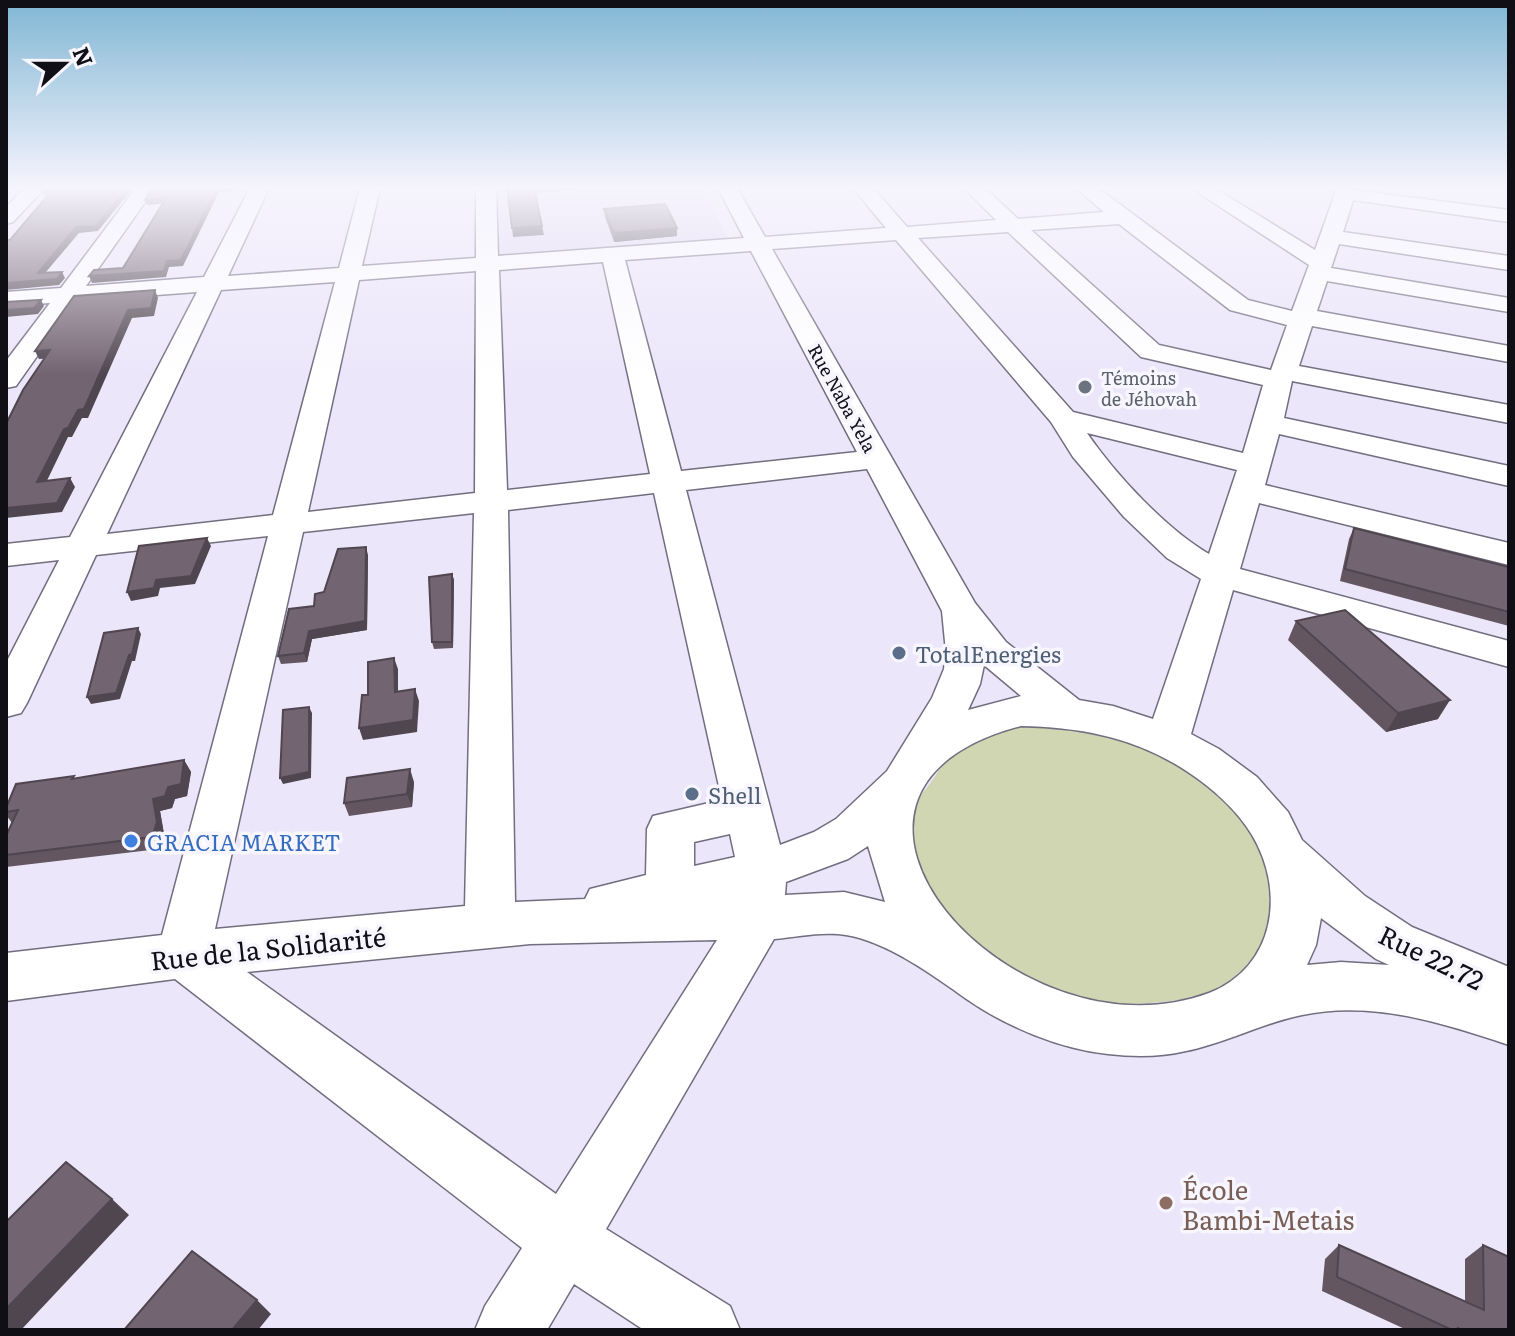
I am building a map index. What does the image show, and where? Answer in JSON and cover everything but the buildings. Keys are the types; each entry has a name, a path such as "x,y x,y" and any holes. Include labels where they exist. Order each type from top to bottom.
{"street":[{"path":"6,380 101,250"},
{"path":"6,703 229,250"},
{"path":"355,250 183,955 564,1240 706,1330"},
{"path":"487,250 491,502 510,924"},
{"path":"6,299 665,250"},
{"name":"Rue Naba Yela","path":"761,250 959,608"},
{"path":"916,250 1063,418 1084,451 1164,539 1220,575 1509,654"},
{"path":"1041,250 1150,351 1509,414"},
{"path":"1168,250 1239,305 1300,319 1509,354"},
{"path":"1311,250 1323,257 1509,305"},
{"path":"1168,739 1281,376 1325,250"},
{"path":"509,1330 564,1240 761,893 749,812 612,254"},
{"path":"1323,257 1509,263"},
{"path":"1063,418 1250,478 1509,554"},
{"path":"1268,423 1509,476"},
{"path":"6,555 877,459"},
{"path":"959,608 992,651 1065,711"},
{"path":"910,769 945,736 981,720 1021,711 1065,711 1117,720 1168,739 1210,764 1261,814 1284,853 1296,896 1293,938 1273,977 1237,1007 1217,1017 1169,1029 1088,1025 1022,1002 964,966 927,929 914,909 896,868 890,830 892,812 910,769 959,688 966,666 967,639 959,608"},
{"name":"Rue de la Solidarité","path":"6,977 183,955 510,924 761,893 810,853 851,835 872,816 910,769"},
{"path":"670,890 670,829 749,812"},
{"name":"Rue 22.72","path":"1284,853 1347,911 1394,943 1509,992"},
{"name":"Rue de la Solidarité","path":"510,924 670,890 761,893 883,923 964,966"},
{"name":"Rue 22.72","path":"1237,1007 1312,988 1351,985 1397,987 1509,1020"}],"shaded area":[{"path":"500,250 595,250 500,257"}],"green space":[{"path":"1027,725 1076,728 1144,747 1208,783 1235,809 1255,840 1266,873 1269,907 1263,939 1246,967 1218,988 1179,1000 1136,1004 1093,1002 1039,985 1013,971 987,954 943,912 917,860 914,813 917,802 955,752 985,737"}],"place":[{"name":"Témoins de Jéhovah","path":"1085,387"},
{"name":"TotalEnergies","path":"899,653"},
{"name":"Shell","path":"692,794"},
{"name":"GRACIA MARKET","path":"131,841"},
{"name":"École Bambi-Metais","path":"1166,1203"}]}
